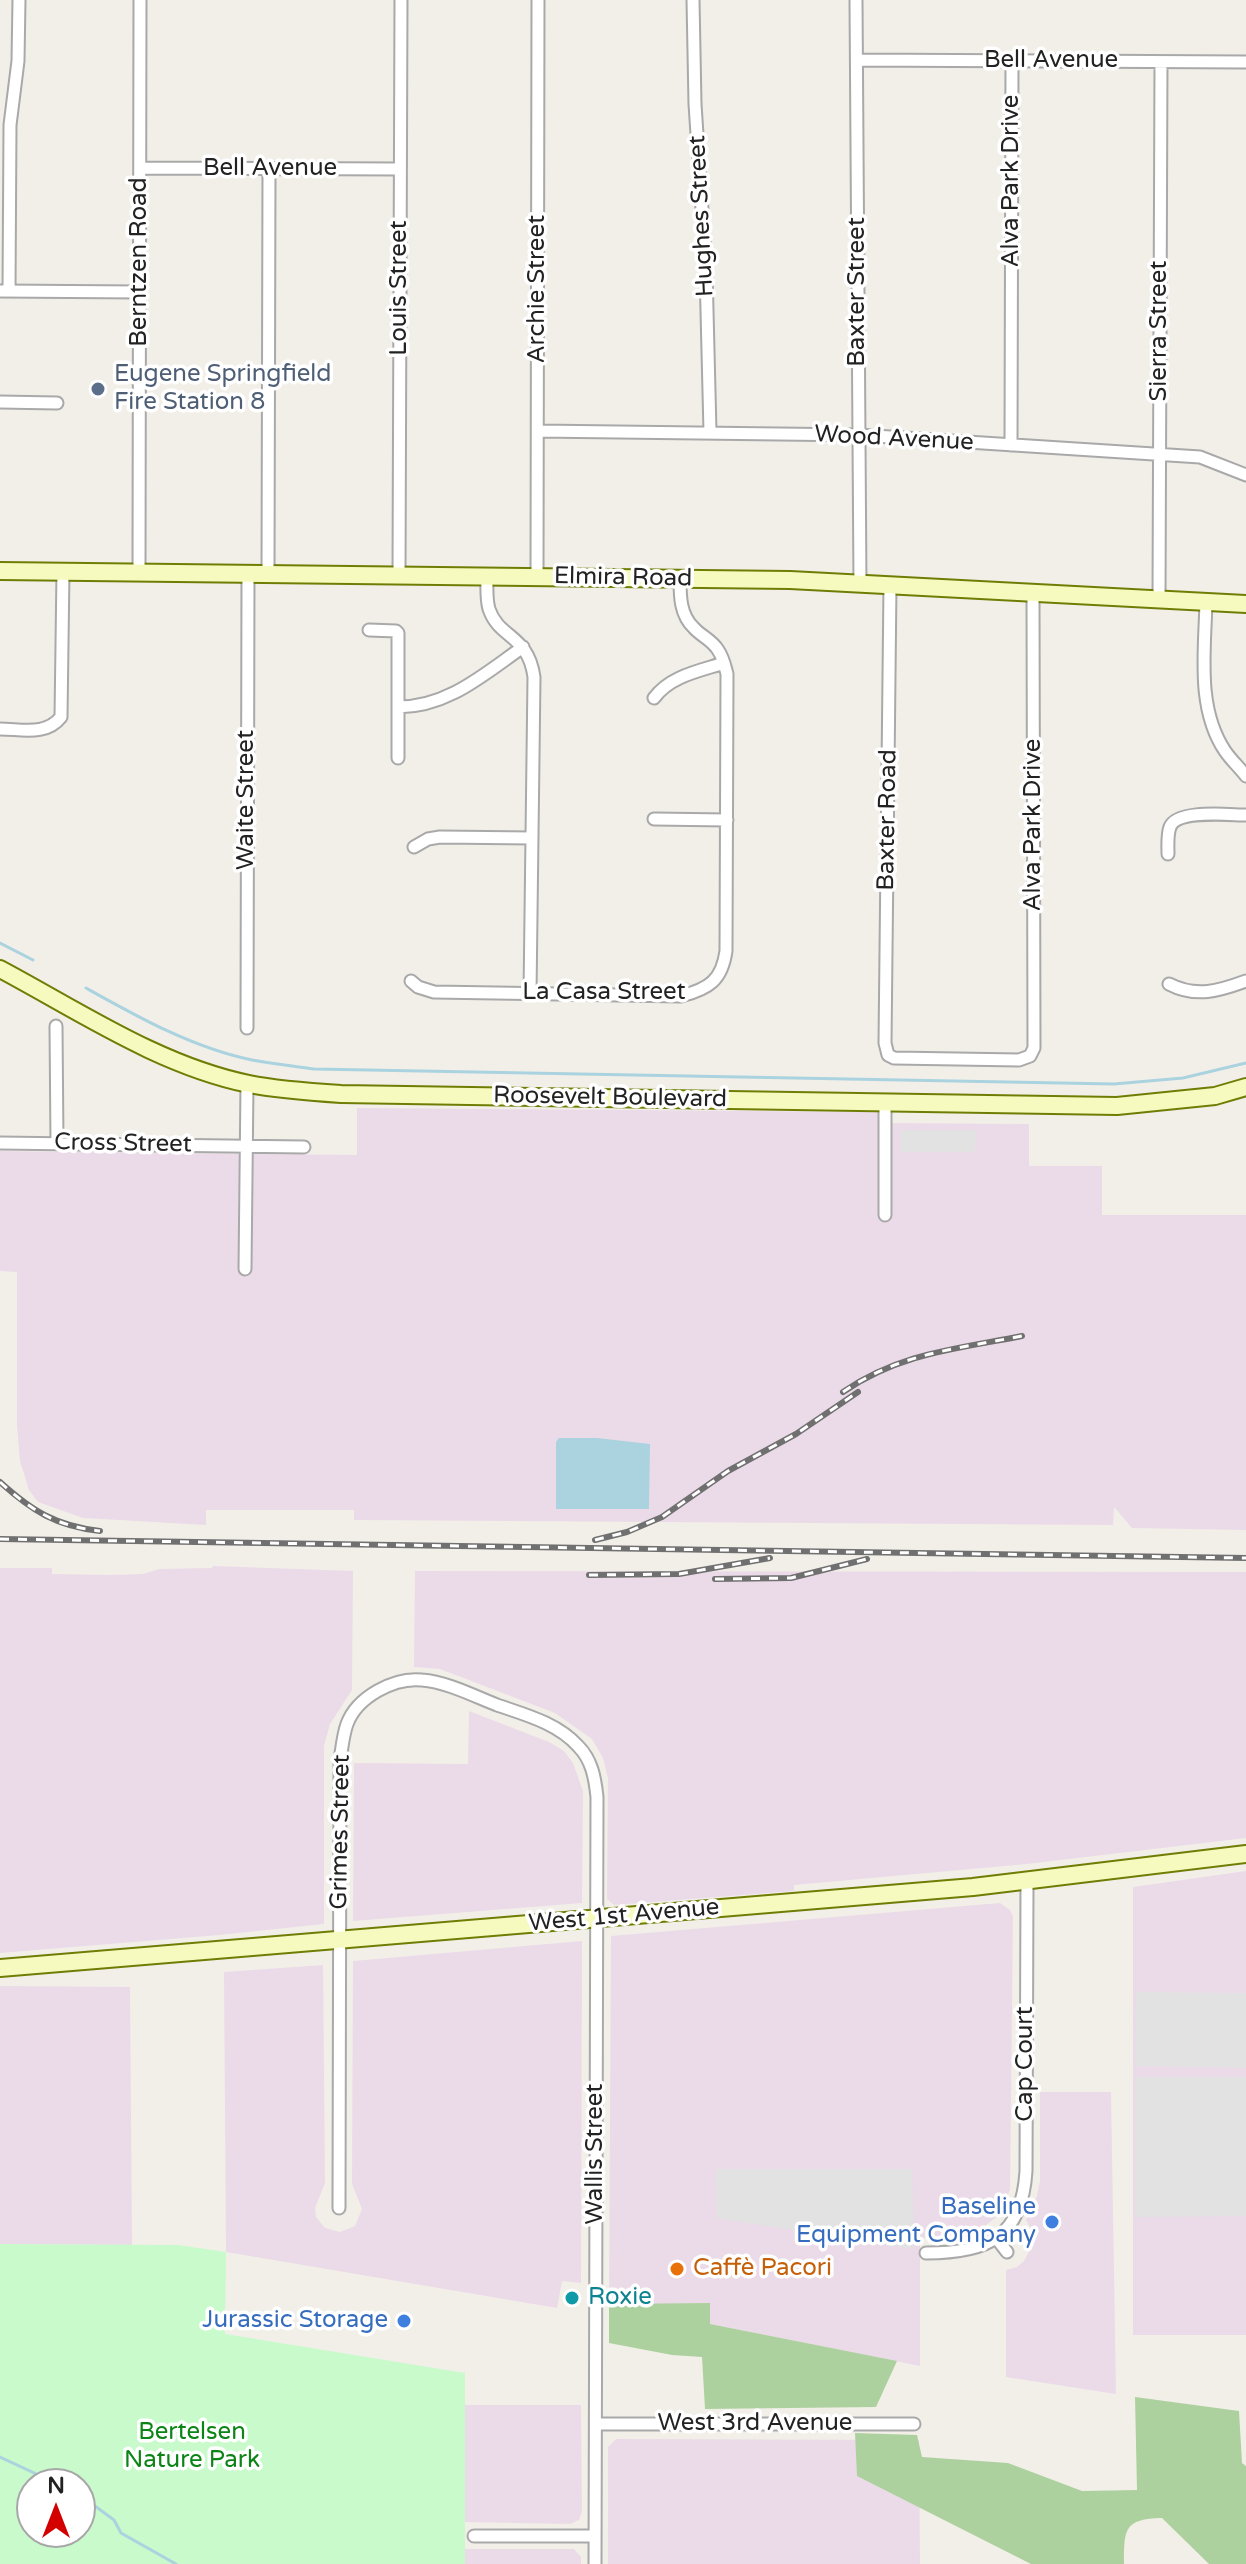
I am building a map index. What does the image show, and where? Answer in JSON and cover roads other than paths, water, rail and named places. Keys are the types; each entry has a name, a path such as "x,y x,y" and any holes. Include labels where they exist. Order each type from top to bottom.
{"street":[{"path":"19,0 18,72 10,125 4,291 140,292"},
{"name":"Berntzen Road","path":"139,572 140,0"},
{"name":"Louis Street","path":"399,575 401,0"},
{"name":"Archie Street","path":"537,577 538,0"},
{"name":"Hughes Street","path":"693,0 710,432"},
{"name":"Baxter Street","path":"856,0 860,584"},
{"name":"Bell Avenue","path":"857,60 1246,62"},
{"name":"Alva Park Drive","path":"1011,445 1012,61"},
{"name":"Sierra Street","path":"1159,599 1161,62"},
{"name":"Bell Avenue","path":"140,168 399,169"},
{"path":"268,573 269,169"},
{"path":"0,402 57,403"},
{"name":"Wood Avenue","path":"538,431 859,435 1200,457 1246,475"},
{"name":"Elmira Road","path":"0,571 798,580 1246,604"},
{"path":"0,729 43,730 55,725 61,717 63,571"},
{"name":"Waite Street","path":"247,1028 248,573"},
{"path":"487,576 490,611 496,623 529,655 534,677 530,994"},
{"path":"654,698 666,684 724,663 713,643 687,619 680,599 680,579"},
{"name":"Baxter Road","path":"890,585 885,1049 894,1058 1019,1060 1030,1056"},
{"name":"Alva Park Drive","path":"1030,1056 1035,1043 1033,592"},
{"path":"1206,601 1204,684 1207,708 1225,751 1246,776"},
{"path":"369,630 398,633 398,758"},
{"path":"398,707 421,707 460,690 523,647"},
{"name":"La Casa Street","path":"411,981 434,992 681,996 698,992 718,977 726,951 728,685 724,663"},
{"path":"1168,854 1168,830 1180,817 1246,815"},
{"path":"654,819 727,820"},
{"path":"414,847 428,839 440,837 532,838"},
{"name":"Roosevelt Boulevard","path":"0,969 141,1045 188,1065 247,1084 294,1091 1117,1106 1215,1096 1246,1087"},
{"path":"1169,984 1194,993 1219,990 1246,981"},
{"path":"56,1026 57,1143"},
{"path":"245,1269 247,1084"},
{"path":"885,1102 885,1215"},
{"name":"Cross Street","path":"0,1143 304,1147"},
{"name":"Grimes Street","path":"339,2208 340,1775 347,1722 357,1707 375,1692 398,1682 420,1679 543,1721 560,1730 581,1748"},
{"name":"Wallis Street","path":"581,1748 590,1763 597,1797 595,2564"},
{"name":"West 1st Avenue","path":"0,1968 1027,1881 1246,1854"},
{"name":"Cap Court","path":"997,2239 1016,2214 1026,2181 1027,1881"},
{"path":"926,2253 967,2251 997,2239 1007,2252"},
{"name":"West 3rd Avenue","path":"596,2424 914,2424"},
{"path":"474,2536 595,2536"}],"water":[{"path":"559,1438 597,1438 650,1444 649,1509 556,1509 556,1442"}],"waterway":[{"path":"0,943 33,960"},
{"path":"86,988 208,1048 252,1060 314,1069 1114,1084 1183,1078 1246,1063"},
{"path":"0,2457 24,2468"},
{"path":"96,2507 114,2520 121,2533 176,2564"}],"railway":[{"path":"843,1392 886,1369 929,1354 1022,1336"},
{"path":"595,1540 627,1532 662,1517 728,1471 796,1434 858,1392"},
{"path":"0,1482 46,1516 100,1531"},
{"path":"0,1539 1246,1558"},
{"path":"589,1575 679,1574 770,1558"},
{"path":"715,1579 791,1578 867,1559"}],"place":[{"name":"Eugene Springfield Fire Station 8","path":"98,389"},
{"name":"Baseline Equipment Company","path":"1052,2222"},
{"name":"Caffè Pacori","path":"677,2269"},
{"name":"Roxie","path":"572,2298"},
{"name":"Jurassic Storage","path":"404,2321"}],"park label":[{"name":"Bertelsen Nature Park","path":"192,2447"}]}
